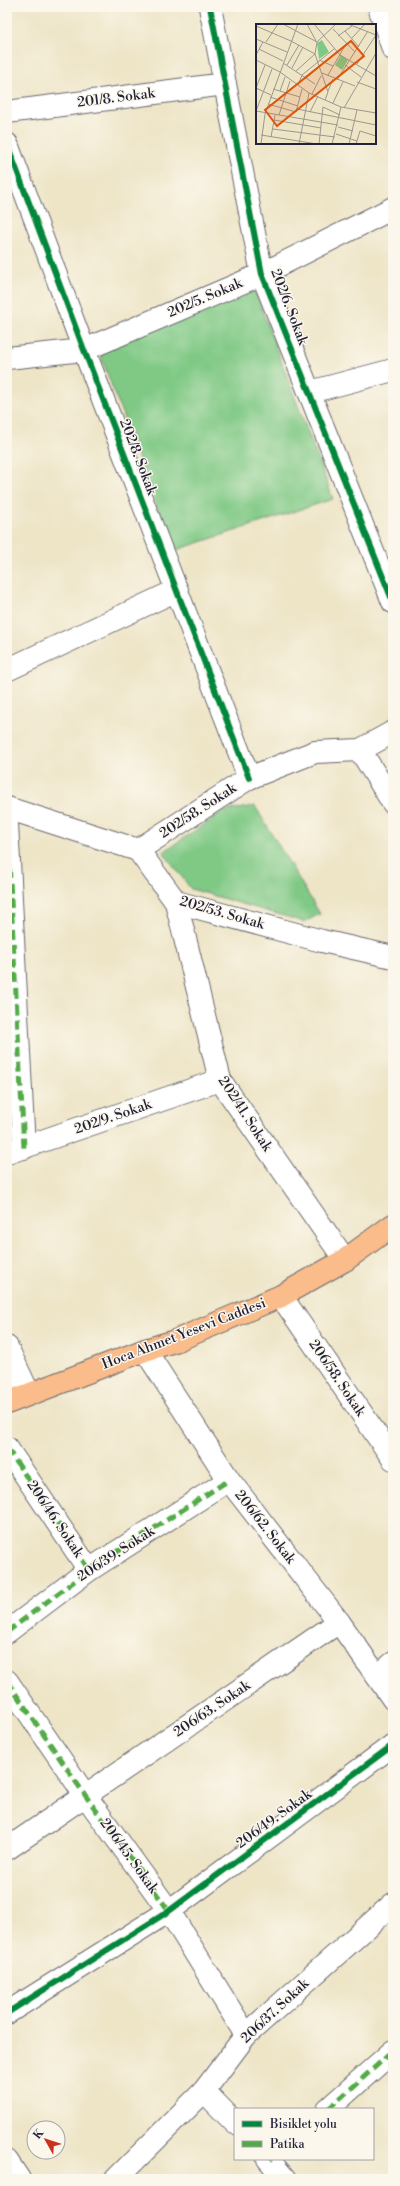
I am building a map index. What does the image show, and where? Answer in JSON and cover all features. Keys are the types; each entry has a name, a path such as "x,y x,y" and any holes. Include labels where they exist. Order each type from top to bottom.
{"main road":[{"name":"Hoca Ahmet Yesevi Caddesi","path":"7,1403 145,1350 175,1341 281,1296 345,1260 393,1225"}],"street":[{"name":"202/6. Sokak","path":"210,7 262,274 393,602"},
{"path":"379,7 393,49"},
{"name":"201/8. Sokak","path":"7,112 226,84"},
{"name":"202/8. Sokak","path":"7,144 84,350 249,778"},
{"name":"202/5. Sokak","path":"7,358 84,350 262,274 393,208"},
{"path":"310,392 393,370"},
{"path":"7,670 176,590"},
{"name":"202/58. Sokak","path":"138,850 249,778 315,752 360,750 393,732"},
{"path":"360,750 393,803"},
{"path":"7,808 138,850"},
{"path":"7,823 16,1150"},
{"name":"202/53. Sokak","path":"138,850 176,902 322,941 393,957"},
{"name":"202/41. Sokak","path":"176,902 220,1080 345,1260"},
{"name":"202/9. Sokak","path":"16,1150 220,1080"},
{"name":"206/58. Sokak","path":"281,1296 393,1459"},
{"path":"7,1347 29,1394"},
{"name":"206/62. Sokak","path":"145,1350 229,1480 339,1622 386,1669 393,1699"},
{"name":"206/46. Sokak","path":"7,1448 89,1570"},
{"name":"206/39. Sokak","path":"7,1632 89,1570 229,1480"},
{"name":"206/63. Sokak","path":"7,1849 339,1622"},
{"name":"206/45. Sokak","path":"7,1681 85,1795 169,1911 246,2035"},
{"name":"206/49. Sokak","path":"7,2012 169,1911 393,1745"},
{"name":"206/37. Sokak","path":"116,2179 204,2091 246,2035 393,1904"},
{"path":"329,2108 393,2051"},
{"path":"204,2091 234,2123"},
{"path":"271,2160 285,2179"},
{"path":"7,2161 19,2179"}],"green space":[{"path":"253,286 333,499 173,551 93,335"},
{"path":"255,806 320,914 304,922 191,889 163,852 224,811"}],"marked path":[{"path":"7,823 24,1148"},
{"path":"7,1448 89,1570"},
{"path":"7,1632 89,1570 229,1480"},
{"path":"7,1681 85,1795 169,1911"},
{"path":"329,2108 393,2051"}],"cycle path":[{"path":"210,7 262,274 393,602"},
{"path":"7,144 84,350 249,778"},
{"path":"7,2013 169,1911 393,1745"}]}
